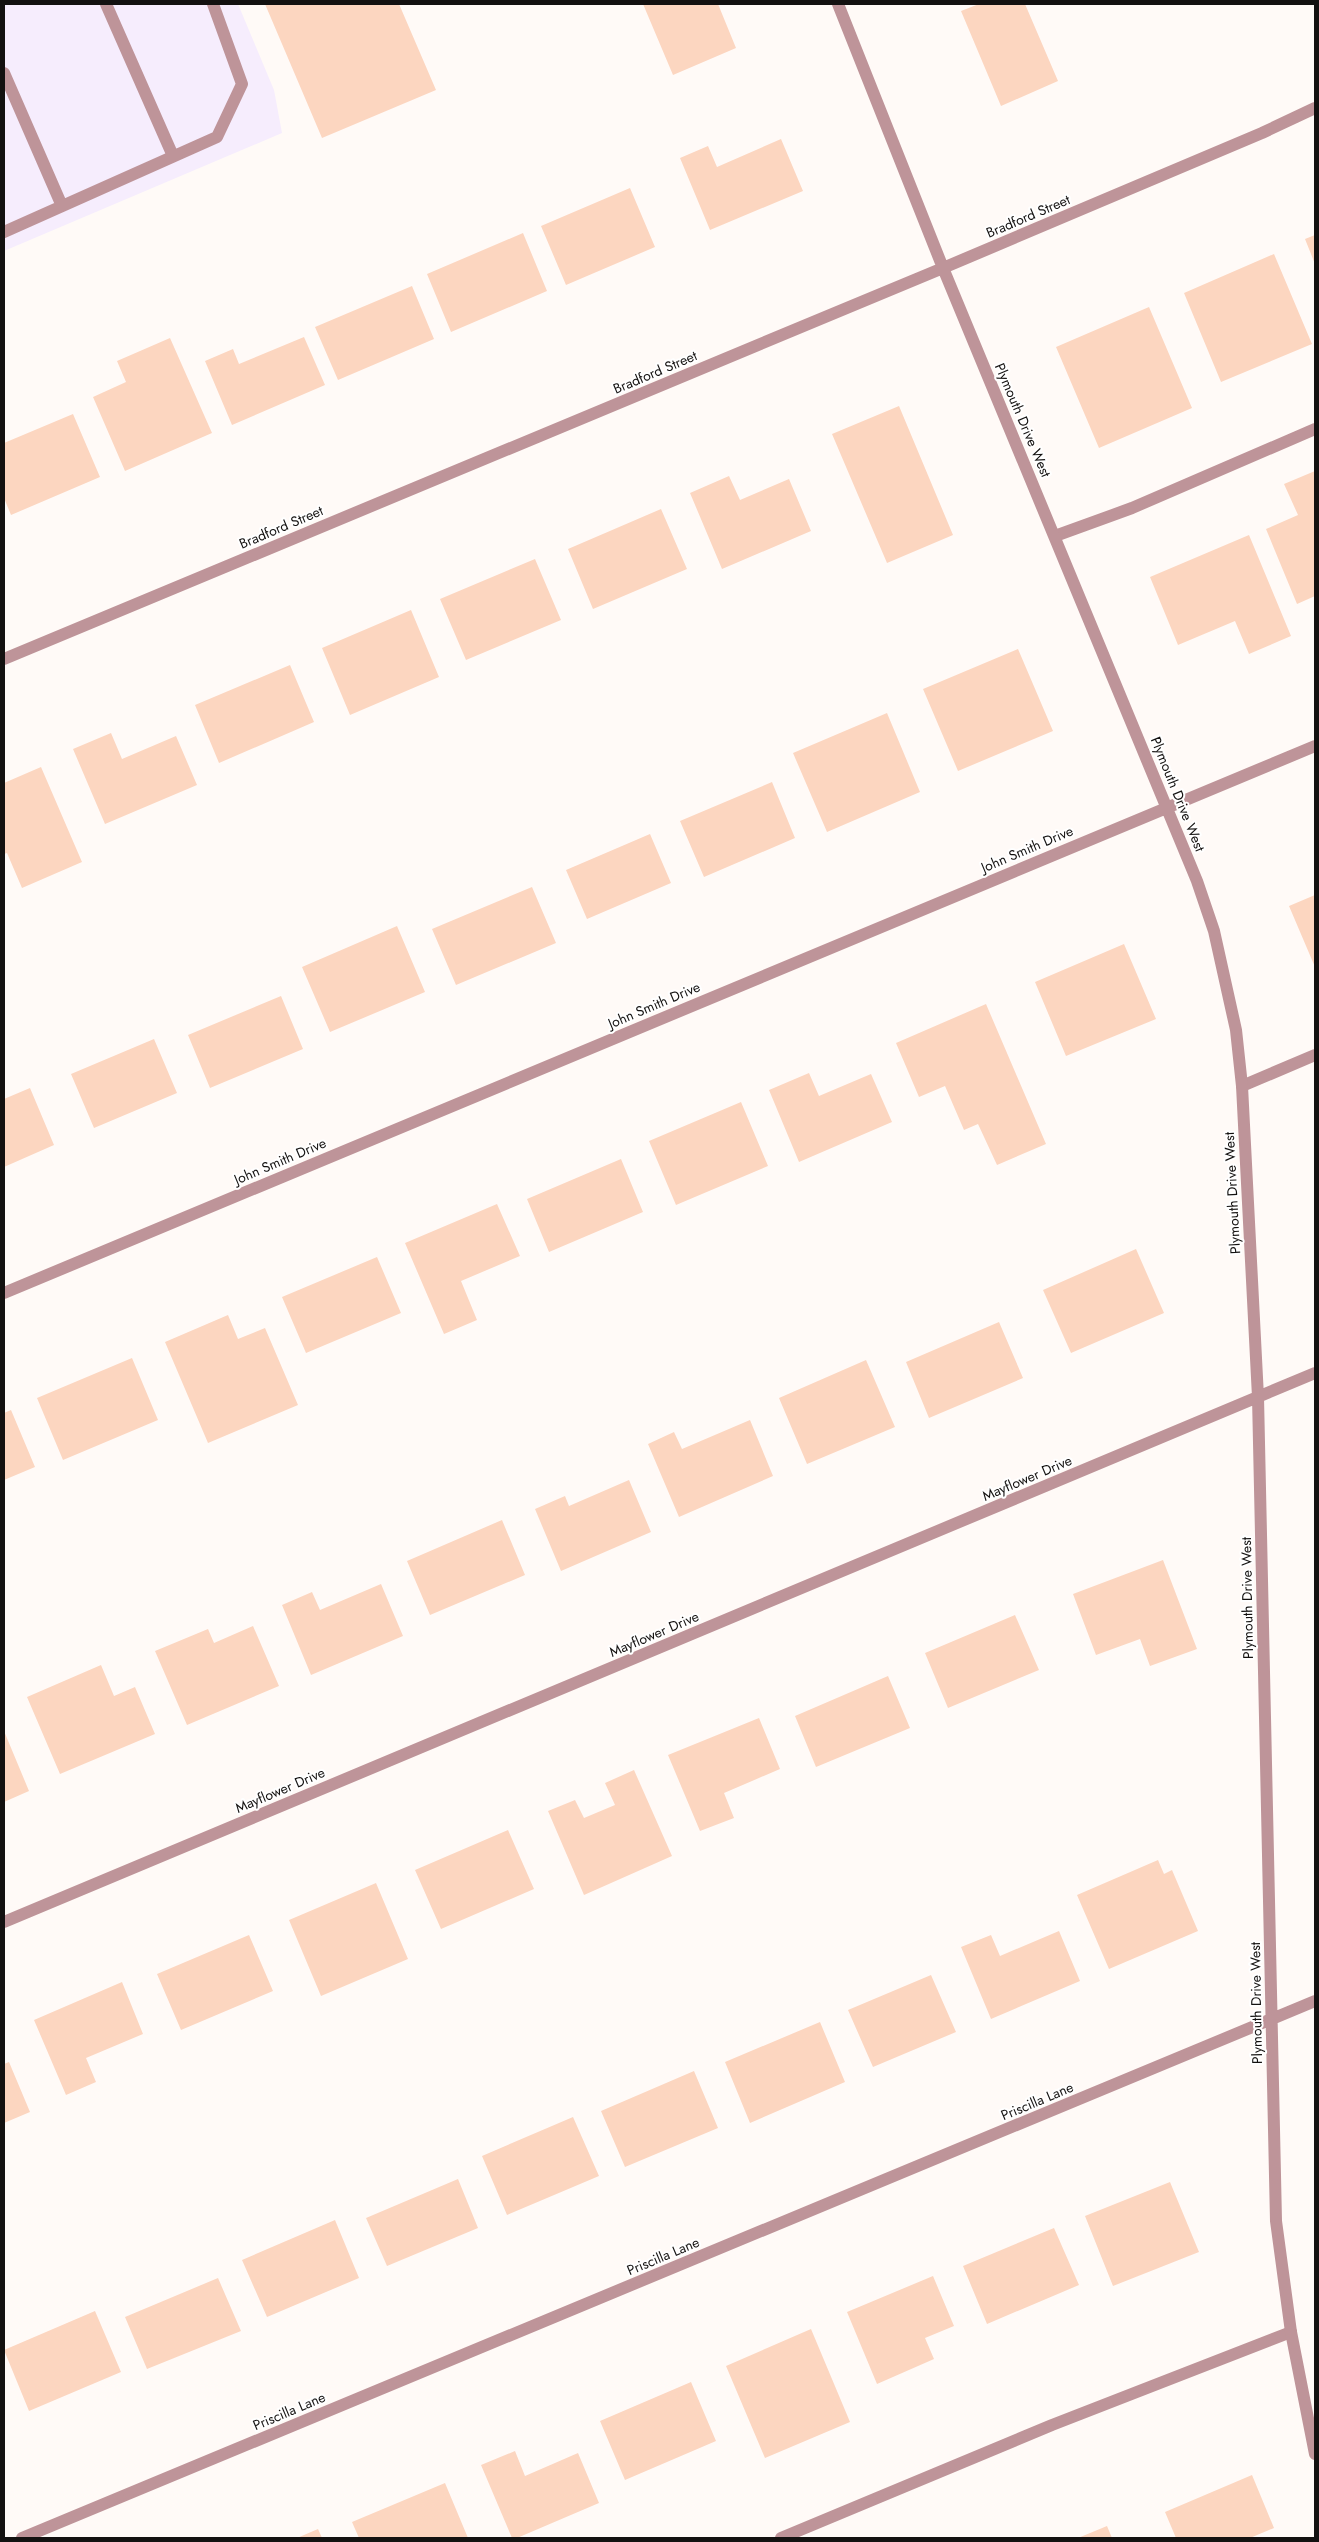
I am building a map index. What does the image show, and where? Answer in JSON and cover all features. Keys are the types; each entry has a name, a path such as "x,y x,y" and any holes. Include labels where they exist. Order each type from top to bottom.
{"street":[{"path":"106,4 173,156"},
{"path":"4,232 217,137 242,84 213,4"},
{"name":"Plymouth Drive West","path":"838,4 943,268 1168,807 1214,931 1236,1030 1242,1086 1258,1397 1276,2221 1292,2332 1315,2454"},
{"path":"4,73 62,206"},
{"name":"Bradford Street","path":"4,659 943,268 1262,133 1315,108"},
{"path":"1055,536 1132,508 1315,429"},
{"name":"John Smith Drive","path":"4,1293 1315,746"},
{"path":"1242,1086 1315,1056"},
{"name":"Mayflower Drive","path":"4,1922 1315,1373"},
{"name":"Priscilla Lane","path":"22,2538 1315,2001"},
{"path":"781,2538 1052,2425 1292,2332"}],"shaded area":[{"path":"4,4 238,4 274,90 282,133 4,251"}],"building":[{"path":"265,4 399,4 436,90 322,138"},
{"path":"643,4 718,4 736,48 673,75"},
{"path":"979,4 1025,4 1058,81 1001,106 961,11"},
{"path":"781,139 803,191 710,230 680,158 708,146 717,167"},
{"path":"630,188 655,247 566,285 541,226"},
{"path":"523,233 547,291 451,332 427,274"},
{"path":"1315,235 1315,264 1305,239"},
{"path":"1274,254 1312,344 1221,382 1184,293"},
{"path":"412,286 434,339 338,380 315,327"},
{"path":"1149,307 1192,408 1099,448 1056,347"},
{"path":"304,337 325,385 232,425 205,361 233,349 239,364"},
{"path":"170,338 212,433 125,471 93,397 126,382 117,361"},
{"path":"899,406 953,535 887,563 832,434"},
{"path":"73,414 100,477 11,515 4,498 4,443"},
{"path":"1315,471 1315,596 1297,604 1266,529 1298,515 1284,484"},
{"path":"729,476 740,500 789,479 811,531 722,569 690,493"},
{"path":"661,509 687,569 593,609 568,549"},
{"path":"1249,535 1291,636 1249,654 1235,621 1178,645 1150,577"},
{"path":"535,559 561,620 466,660 440,599"},
{"path":"411,610 439,677 350,715 322,648"},
{"path":"1018,649 1053,731 958,771 923,689"},
{"path":"290,665 314,722 219,763 195,705"},
{"path":"887,713 920,792 827,832 793,753"},
{"path":"111,733 122,759 176,736 197,785 105,824 73,749"},
{"path":"41,767 82,862 22,888 7,853 4,854 4,783"},
{"path":"772,782 795,838 704,877 680,821"},
{"path":"650,834 671,883 587,919 566,870"},
{"path":"532,887 556,943 456,985 432,929"},
{"path":"1315,895 1315,967 1289,906"},
{"path":"397,926 425,992 330,1032 302,967"},
{"path":"1124,944 1156,1019 1066,1056 1035,982"},
{"path":"281,996 303,1049 210,1088 188,1035"},
{"path":"986,1004 1046,1144 997,1165 978,1124 964,1130 945,1086 919,1097 896,1043"},
{"path":"154,1039 177,1093 94,1128 71,1074"},
{"path":"809,1073 819,1096 871,1074 892,1122 799,1162 769,1090"},
{"path":"30,1088 54,1145 4,1167 4,1099"},
{"path":"741,1102 768,1166 676,1205 649,1141"},
{"path":"621,1159 643,1212 549,1252 527,1199"},
{"path":"497,1204 520,1256 461,1281 477,1320 444,1334 405,1243"},
{"path":"1136,1249 1164,1313 1071,1353 1043,1290"},
{"path":"377,1257 401,1313 306,1353 282,1297"},
{"path":"228,1315 238,1339 265,1328 298,1405 208,1443 165,1342"},
{"path":"999,1322 1023,1378 929,1418 906,1362"},
{"path":"132,1358 158,1420 63,1460 37,1398"},
{"path":"866,1360 895,1427 807,1464 779,1398"},
{"path":"11,1410 35,1467 4,1480 4,1413"},
{"path":"750,1420 773,1476 679,1517 648,1444 674,1432 682,1449"},
{"path":"629,1480 651,1532 561,1571 535,1509 565,1496 569,1506"},
{"path":"502,1520 525,1575 430,1615 407,1561"},
{"path":"1163,1560 1197,1649 1150,1666 1140,1639 1096,1655 1073,1594"},
{"path":"381,1584 403,1636 311,1675 282,1605 312,1592 320,1610"},
{"path":"1015,1615 1039,1670 948,1708 925,1653"},
{"path":"253,1626 279,1686 187,1725 155,1651 208,1629 214,1643"},
{"path":"101,1665 114,1696 135,1687 155,1734 60,1774 27,1697"},
{"path":"888,1676 910,1728 816,1767 795,1716"},
{"path":"759,1718 780,1769 724,1793 734,1818 700,1831 668,1755"},
{"path":"4,1731 29,1791 4,1802"},
{"path":"634,1770 672,1856 584,1895 548,1811 575,1800 584,1818 615,1805 605,1783"},
{"path":"508,1830 534,1889 441,1929 415,1870"},
{"path":"1158,1860 1164,1874 1172,1870 1198,1931 1109,1969 1077,1895"},
{"path":"376,1883 408,1959 321,1996 289,1920"},
{"path":"1059,1931 1080,1981 991,2019 961,1947 991,1935 1000,1956"},
{"path":"249,1935 273,1991 181,2030 157,1974"},
{"path":"931,1975 956,2032 873,2067 848,2010"},
{"path":"122,1982 143,2034 86,2058 96,2082 66,2095 34,2020"},
{"path":"820,2022 845,2082 750,2123 725,2062"},
{"path":"9,2062 30,2112 4,2123 4,2064"},
{"path":"694,2071 718,2128 625,2167 601,2111"},
{"path":"573,2117 599,2176 507,2215 482,2156"},
{"path":"458,2179 478,2228 387,2266 366,2218"},
{"path":"1170,2182 1199,2252 1113,2286 1085,2216"},
{"path":"335,2220 359,2278 267,2317 242,2260"},
{"path":"1054,2228 1079,2285 987,2324 963,2266"},
{"path":"933,2276 954,2326 925,2338 934,2359 877,2384 847,2312"},
{"path":"218,2278 241,2331 147,2369 125,2317"},
{"path":"95,2311 121,2372 29,2411 4,2350"},
{"path":"811,2329 850,2422 765,2458 726,2366"},
{"path":"691,2382 716,2441 625,2480 600,2421"},
{"path":"515,2451 525,2476 578,2453 599,2503 517,2538 512,2538 481,2465"},
{"path":"1252,2475 1274,2528 1250,2538 1176,2538 1165,2512"},
{"path":"445,2483 468,2538 359,2538 352,2522"},
{"path":"1107,2526 1112,2538 1078,2538"},
{"path":"318,2529 322,2538 297,2538"}]}
